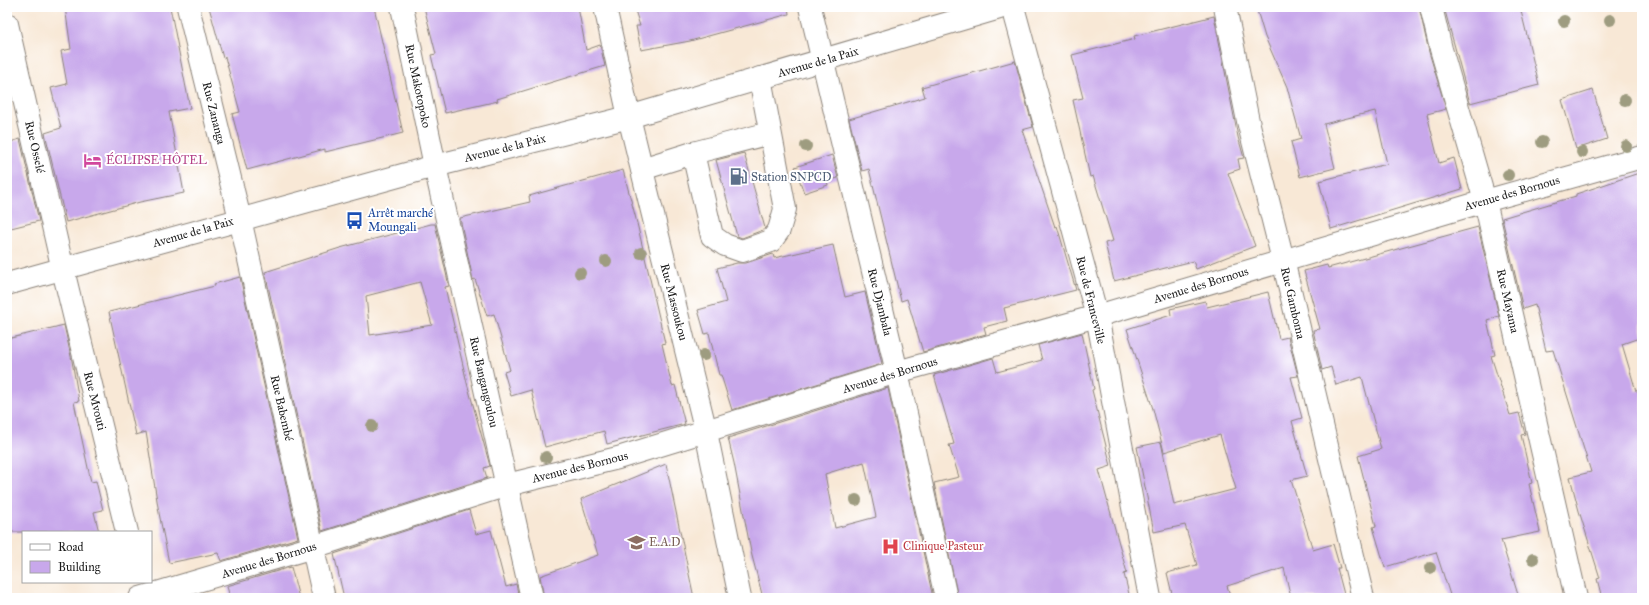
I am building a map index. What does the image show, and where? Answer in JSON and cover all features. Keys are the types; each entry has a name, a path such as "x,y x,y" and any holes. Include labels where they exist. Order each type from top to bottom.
{"street":[{"name":"Rue Zananga","path":"188,7 240,219"},
{"name":"Rue Makotopoko","path":"402,7 435,166"},
{"name":"Rue Massoukou","path":"605,7 629,117 706,432 740,598"},
{"name":"Rue Djambala","path":"810,7 897,372 946,598"},
{"name":"Avenue de la Paix","path":"7,284 63,270 240,219 435,166 629,117 1003,7"},
{"name":"Rue de Franceville","path":"1013,7 1097,316 1150,598"},
{"name":"Rue Gamboma","path":"1225,7 1248,121 1283,260 1363,598"},
{"name":"Rue Mayama","path":"1432,7 1442,49 1485,201 1576,598"},
{"name":"Rue Osselé","path":"7,24 63,270"},
{"path":"693,153 712,236 725,246 742,252 771,241 779,230 786,209 760,78"},
{"path":"642,169 693,153 770,133"},
{"name":"Avenue des Bornous","path":"141,594 313,547 507,485 618,458 897,372 1097,316 1283,260 1642,156"},
{"name":"Rue Bangangoulou","path":"435,166 532,598"},
{"name":"Rue Babembé","path":"240,219 324,598"},
{"name":"Rue Mvouti","path":"63,270 127,531"}],"building":[{"path":"65,7 170,7 190,108 169,112 184,193 140,202 66,222 45,133 61,128 51,88 67,84 61,51 71,49"},
{"path":"209,7 374,7 403,133 325,152 325,149 247,170 232,114 240,112"},
{"path":"424,7 578,7 586,50 600,45 605,66 497,99 498,101 445,113 431,55 436,54"},
{"path":"634,7 788,7 789,14 690,41 641,50 636,26 640,26"},
{"path":"1256,7 1419,7 1429,52 1446,109 1427,114 1439,163 1454,158 1462,189 1331,229 1319,181 1387,164 1375,111 1324,124 1335,168 1300,177 1291,142 1301,139 1287,87 1265,37"},
{"path":"1444,7 1520,7 1539,85 1470,103"},
{"path":"1214,16 1238,137 1244,158 1238,159 1240,169 1228,173 1255,246 1196,269 1193,261 1114,281 1105,243 1113,241 1093,176 1090,177 1073,100 1083,98 1072,55 1135,39 1134,36"},
{"path":"1015,61 1033,127 1022,130 1055,227 1057,226 1076,290 1004,308 1007,321 984,327 986,334 923,352 907,299 901,301 869,169 862,171 849,119 925,97 922,87"},
{"path":"1593,90 1607,139 1576,149 1562,100"},
{"path":"20,139 39,221 7,229 7,143"},
{"path":"744,153 765,228 742,238 737,236 716,160"},
{"path":"832,155 838,178 827,181 828,185 804,193 795,167"},
{"path":"623,170 665,343 662,344 672,386 675,385 685,424 607,444 604,431 545,447 531,390 511,396 504,372 510,370 494,314 487,316 475,279 473,280 460,218 530,202 529,196"},
{"path":"1642,172 1642,337 1622,344 1636,391 1642,390 1642,594 1627,598 1602,598 1597,579 1600,578 1570,477 1591,472 1553,350 1546,351 1535,305 1523,309 1502,218 1576,196 1576,194"},
{"path":"435,224 449,286 445,287 467,383 490,466 484,468 487,478 322,531 265,272 340,248","holes":["420,282 432,325 370,335 366,296"]},
{"path":"1478,227 1499,316 1487,320 1495,355 1491,356 1510,415 1519,413 1525,434 1521,435 1532,483 1529,484 1540,532 1501,540 1519,598 1451,598 1436,552 1385,567 1373,527 1376,526 1358,456 1381,449 1362,377 1336,385 1331,367 1322,370 1313,330 1320,329 1304,271 1327,265 1328,268"},
{"path":"833,245 845,297 865,292 882,364 732,410 721,375 719,375 709,333 705,334 698,310 726,302 717,268 737,263 746,263 773,254 774,258"},
{"path":"240,277 298,538 221,561 218,553 169,563 159,513 146,432 136,435 109,312 215,286 214,284"},
{"path":"1268,292 1279,339 1288,337 1298,376 1291,377 1302,418 1292,421 1307,476 1291,480 1313,550 1333,544 1340,568 1337,568 1345,598 1291,598 1284,568 1227,586 1231,598 1173,598 1167,573 1197,565 1185,525 1154,532 1137,447 1161,442 1174,505 1236,489 1220,435 1164,452 1153,409 1127,329 1171,315 1170,309 1205,301 1207,307"},
{"path":"64,325 79,401 74,402 91,482 96,481 103,510 94,512 99,531 7,532 7,339"},
{"path":"1082,333 1094,389 1092,390 1111,466 1099,470 1127,573 1124,574 1130,598 958,598 934,483 959,477 949,445 954,444 934,375 993,358 997,372 1042,360 1038,345"},
{"path":"888,388 933,598 763,598 751,552 728,438","holes":["864,462 876,517 835,528 825,474"]},
{"path":"666,464 694,598 544,598 540,576 598,555 581,499"},
{"path":"469,510 476,534 491,530 506,587 516,584 519,598 344,598 334,554"},
{"path":"291,567 299,598 230,598 227,586"}],"place":[{"name":"ÉCLIPSE HÔTEL","path":"93,160"},
{"name":"Station SNPCD","path":"738,177"},
{"name":"Arrêt marché Moungali","path":"355,220"},
{"name":"E.A.D","path":"636,542"},
{"name":"Clinique Pasteur","path":"890,546"}]}
